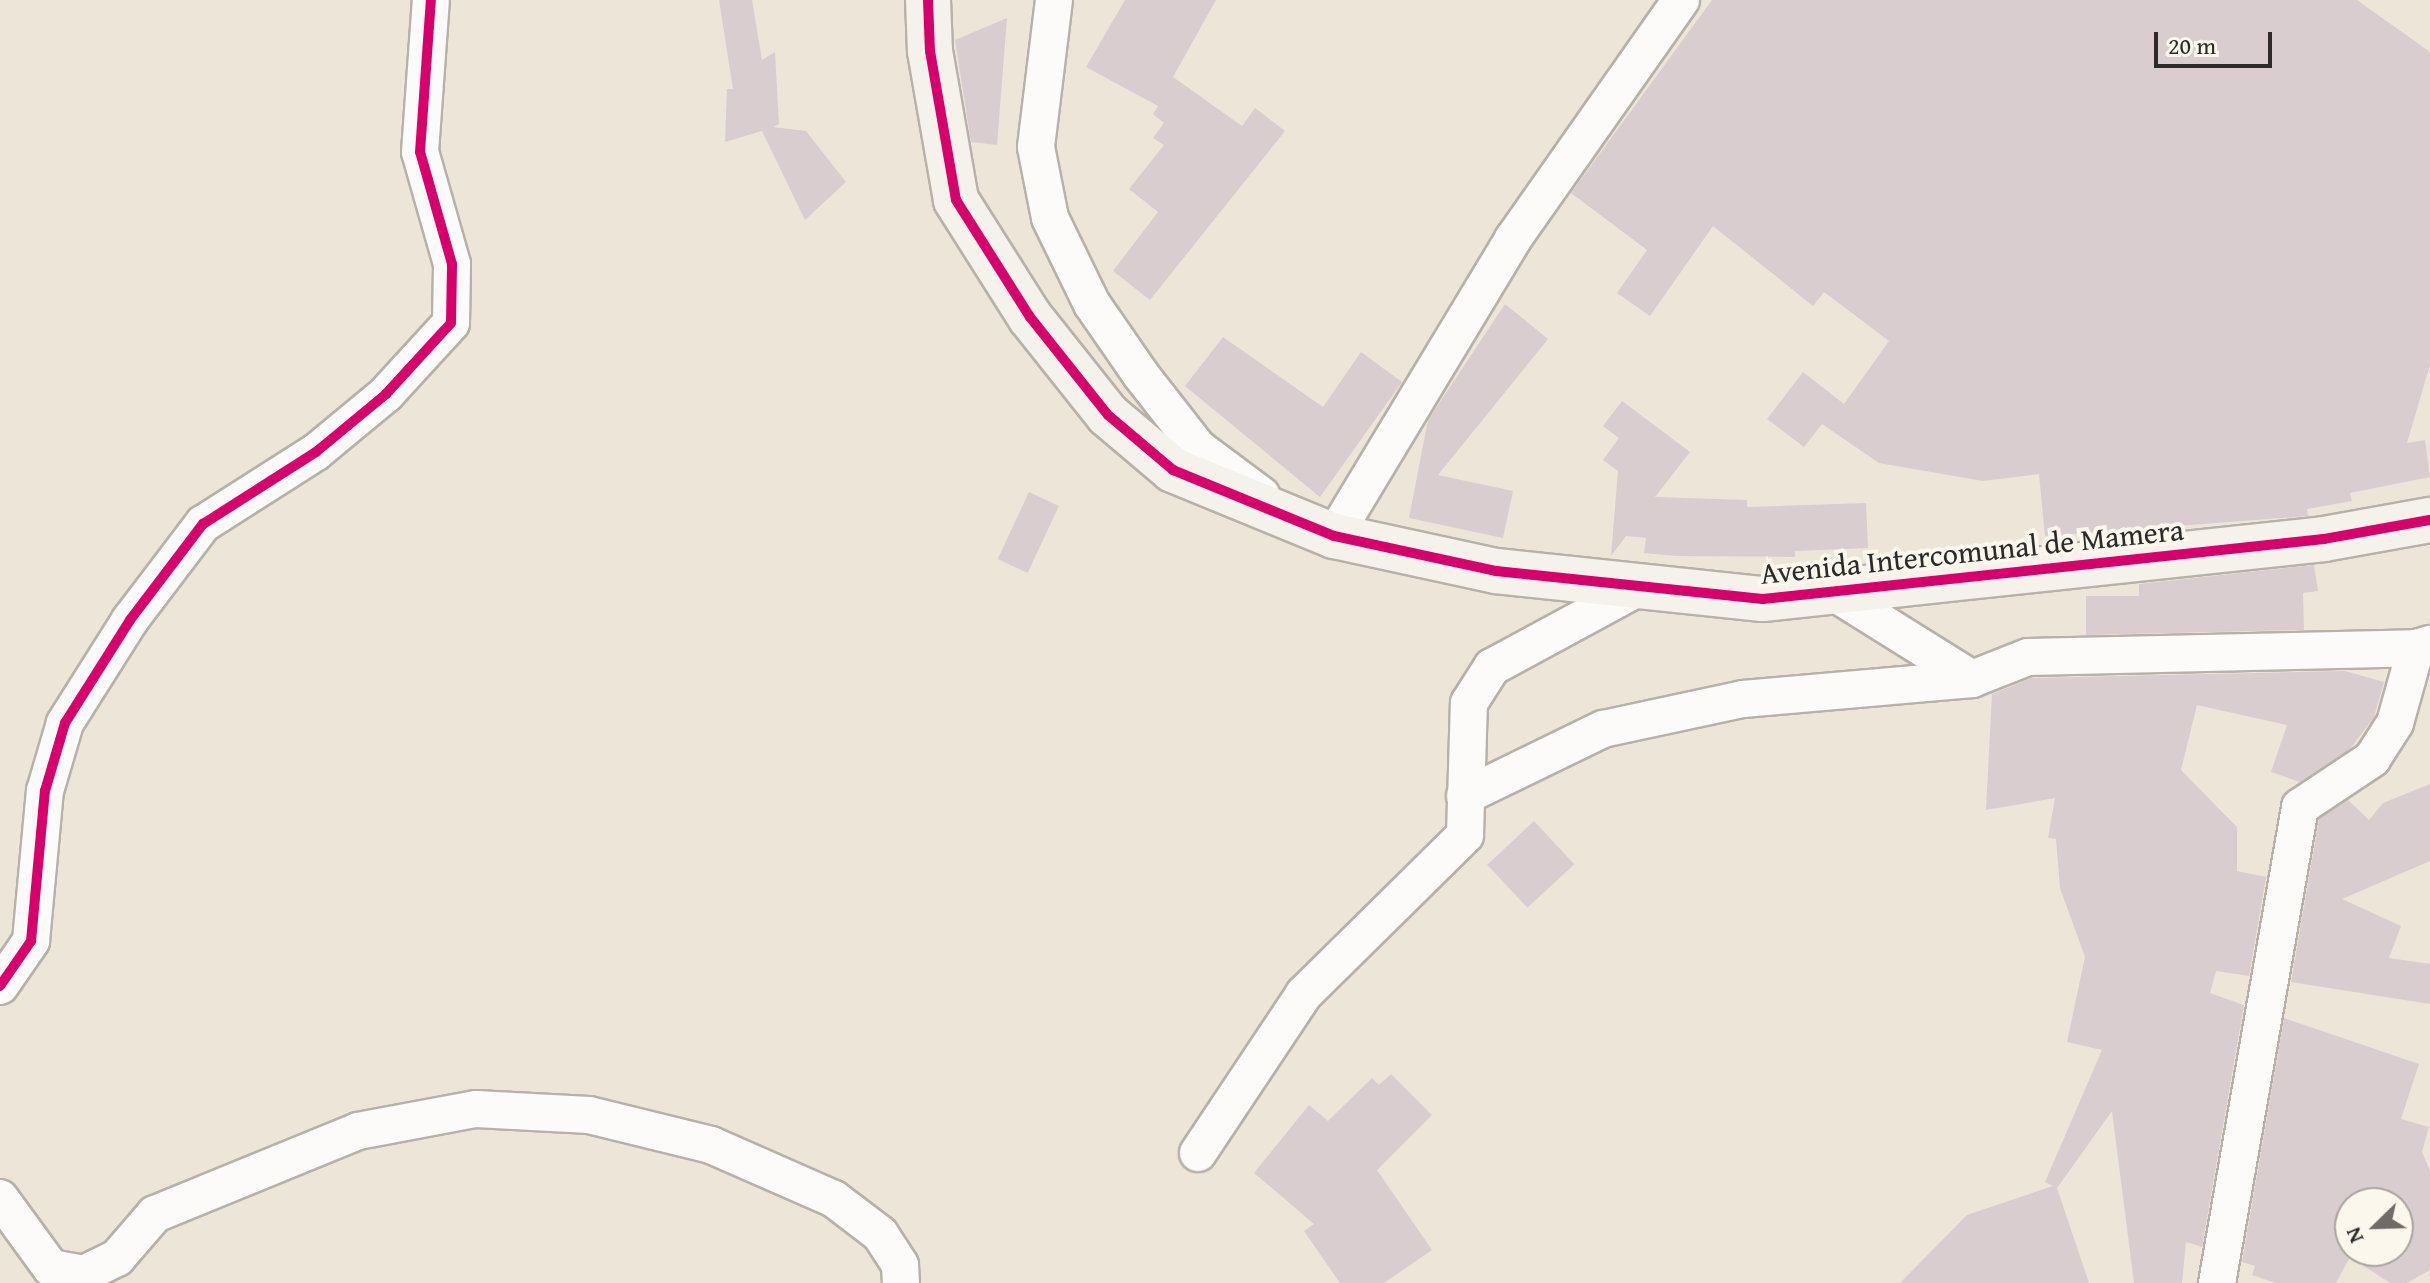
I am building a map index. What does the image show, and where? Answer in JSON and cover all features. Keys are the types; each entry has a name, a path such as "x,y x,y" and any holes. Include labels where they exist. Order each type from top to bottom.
{"street":[{"path":"0,986 31,941 45,791 65,723 123,630 203,524 316,452 386,394 451,323 452,264 420,152 431,0"},
{"name":"Avenida Intercomunal de Mamera","path":"928,0 932,66 956,200 1030,317 1108,415 1173,470 1282,510 1334,536 1496,571 1763,599 2324,539 2430,520"},
{"path":"1054,0 1036,147 1050,218 1092,304 1198,448 1282,510"},
{"path":"1334,536 1513,239 1681,0"},
{"path":"1198,1153 1304,994 1465,835 1469,703 1492,667 1638,588"},
{"path":"1833,592 1972,679"},
{"path":"1465,796 1603,729 1743,699 1972,679 2028,657 2423,646 2395,723 2372,759 2300,807 2217,1283"},
{"path":"0,1198 51,1268 84,1274 117,1258 155,1214 358,1131 476,1109 589,1115 711,1145 834,1199 880,1234 900,1265 901,1283"}],"building":[{"path":"719,0 752,0 762,60 775,52 779,124 773,127 806,131 846,182 805,220 762,131 725,142 727,89 733,89"},
{"path":"1125,0 1216,0 1173,77 1242,126 1255,108 1285,131 1150,300 1113,271 1158,212 1129,189 1164,145 1153,138 1164,123 1153,114 1158,106 1086,67"},
{"path":"1712,0 2357,0 2430,52 2430,365 2407,443 2425,440 2430,477 2350,493 2352,501 2307,509 2308,516 2045,536 2039,474 1983,481 1879,463 1822,424 1804,447 1767,419 1803,372 1844,404 1889,341 1824,292 1813,306 1713,226 1650,316 1617,293 1647,250 1571,193"},
{"path":"1007,18 997,145 971,142 955,40"},
{"path":"1505,304 1548,339 1438,475 1513,491 1503,538 1409,518 1428,420"},
{"path":"1223,337 1323,407 1361,352 1402,382 1320,497 1185,386"},
{"path":"1622,401 1690,452 1655,497 1747,500 1747,507 1866,503 1868,548 1795,551 1795,557 1677,556 1644,553 1646,538 1626,536 1611,556 1618,471 1603,460 1619,438 1603,426"},
{"path":"1029,492 1059,506 1028,573 998,559"},
{"path":"2314,565 2318,591 2303,593 2304,630 2086,635 2086,596 2139,596 2139,584"},
{"path":"2345,671 2384,682 2374,717 2350,749 2300,782 2271,772 2287,725 2197,705 2181,770 2237,827 2237,871 2266,877 2249,976 2216,971 2210,993 2244,1005 2202,1247 2186,1242 2182,1283 2134,1283 2112,1111 2057,1188 2089,1283 1900,1283 1967,1215 2053,1186 2045,1182 2102,1050 2067,1042 2085,957 2060,888 2056,839 2048,838 2055,798 1986,810 1992,694 2032,678"},
{"path":"2430,784 2430,861 2342,899 2401,926 2389,958 2430,964 2430,1004 2291,982 2319,819 2348,800 2369,820 2383,803"},
{"path":"1534,821 1574,864 1527,908 1487,865"},
{"path":"2284,1018 2419,1064 2401,1119 2429,1127 2422,1152 2430,1171 2430,1270 2407,1283 2390,1283 2365,1267 2414,1267 2414,1187 2334,1187 2334,1267 2345,1267 2336,1283 2275,1283 2252,1275 2255,1266 2242,1262"},
{"path":"1391,1074 1432,1115 1377,1170 1432,1250 1384,1283 1340,1283 1304,1231 1314,1224 1254,1173 1309,1105 1328,1121 1372,1078 1379,1085"}],"cycle path":[{"path":"0,986 31,941 45,791 65,723 130,620 203,524 316,452 386,394 451,323 452,264 420,152 431,0"},
{"path":"928,0 930,51 956,200 1030,317 1108,415 1173,470 1334,536 1496,571 1763,599 2324,539 2430,520"}]}
